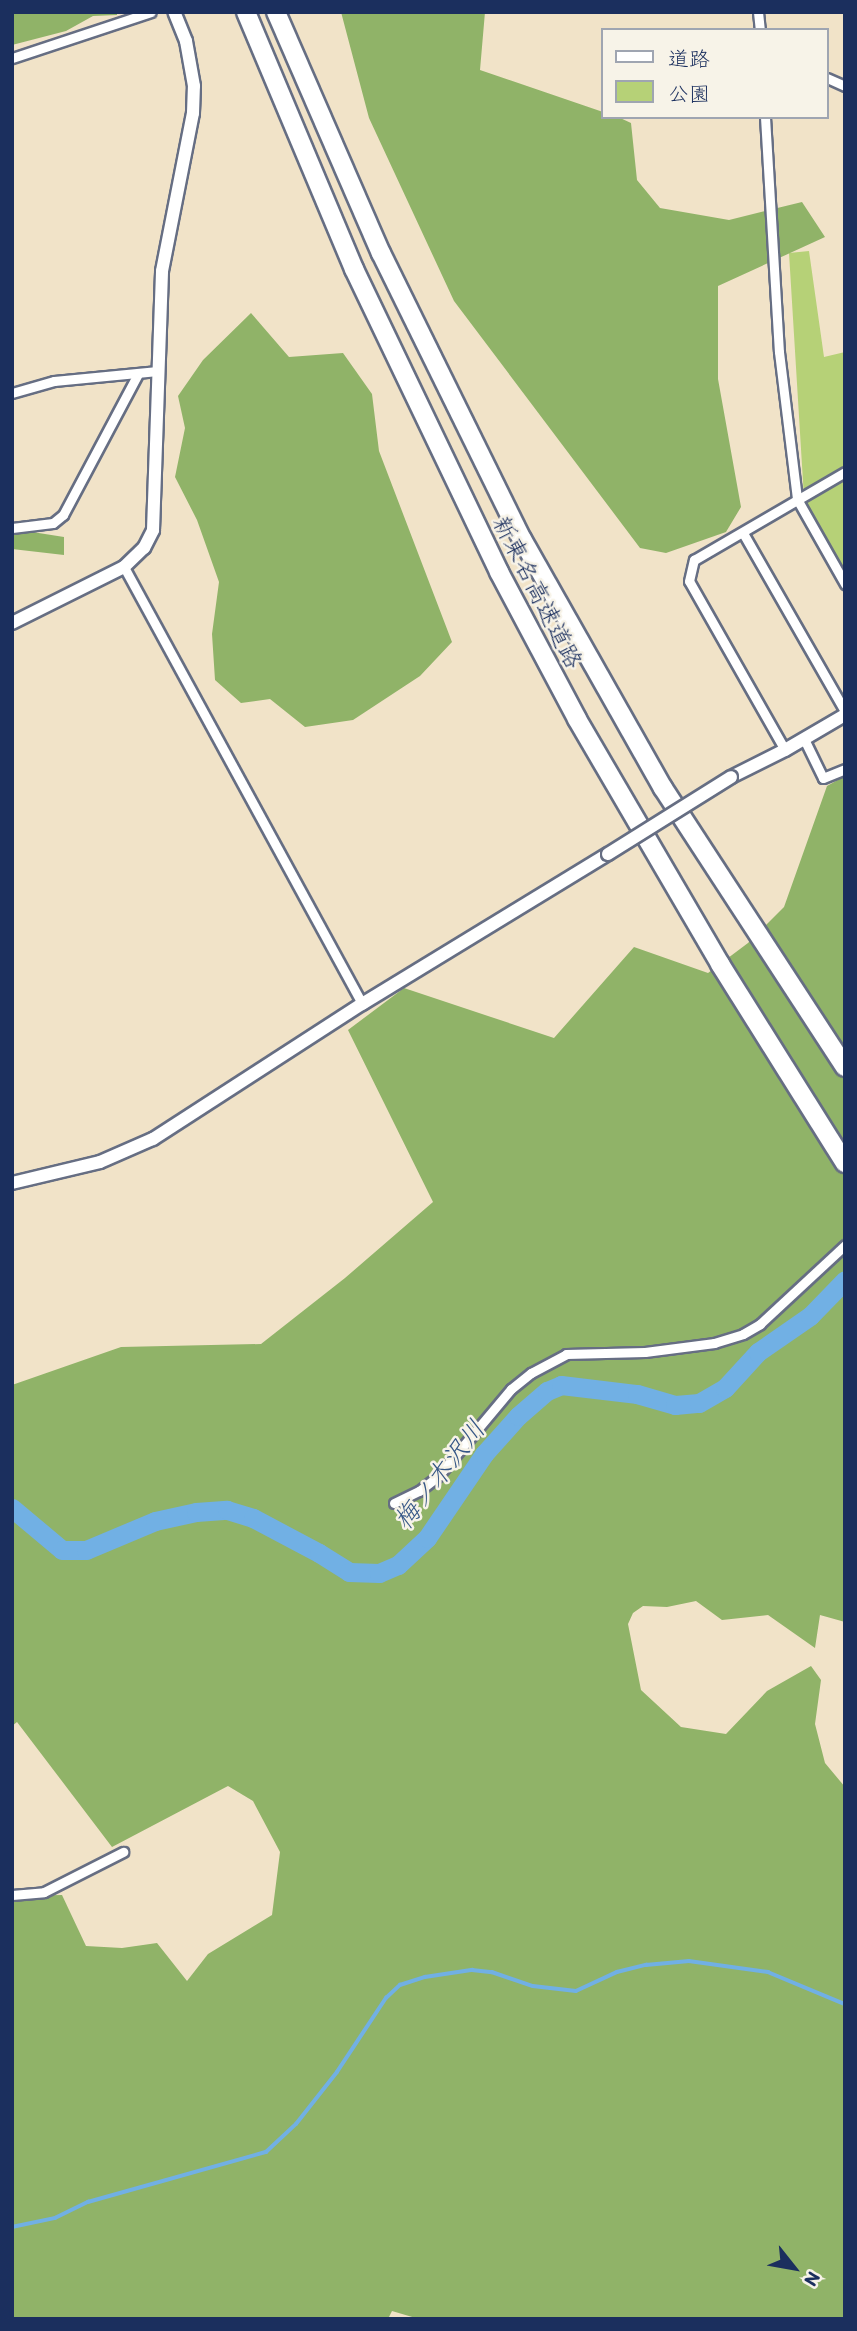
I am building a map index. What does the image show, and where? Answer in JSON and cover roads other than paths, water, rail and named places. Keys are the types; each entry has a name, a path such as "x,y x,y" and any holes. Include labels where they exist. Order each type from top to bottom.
{"highway":[{"name":"新東名高速道路","path":"246,12 354,269 499,572 577,719 720,964 845,1163"},
{"name":"新東名高速道路","path":"276,12 381,253 522,539 663,788 757,936 845,1067"}],"street":[{"path":"12,58 151,12"},
{"path":"12,623 124,567 144,548 153,530 162,271 192,113 194,86 186,41 174,12"},
{"path":"829,79 845,86"},
{"path":"765,119 779,352 797,499 845,584"},
{"path":"12,393 54,381 158,370"},
{"path":"12,528 53,523 63,515 138,374"},
{"path":"785,750 689,581 694,560 845,472"},
{"path":"12,1183 100,1162 153,1139 362,1004 607,853 731,777 785,750 845,713 743,533"},
{"path":"124,567 362,1004"},
{"path":"804,739 823,778 845,769"},
{"path":"394,1503 419,1491 438,1476 500,1401 531,1373 566,1354 645,1352 715,1343 743,1335 760,1324 845,1245"},
{"path":"12,1895 44,1892 123,1852"}],"waterway":[{"name":"梅ノ木沢川","path":"12,1508 62,1550 86,1550 155,1521 196,1512 227,1510 253,1518 349,1572 379,1573 398,1565 427,1538 484,1454 518,1416 547,1391 561,1385 637,1394 675,1405 699,1403 725,1388 758,1352 810,1316 845,1280"},
{"path":"12,2227 55,2218 88,2202 266,2152 296,2124 337,2072 386,1998 400,1985 425,1977 472,1970 492,1972 533,1986 576,1991 617,1972 646,1965 689,1961 768,1972 845,2004"}]}
